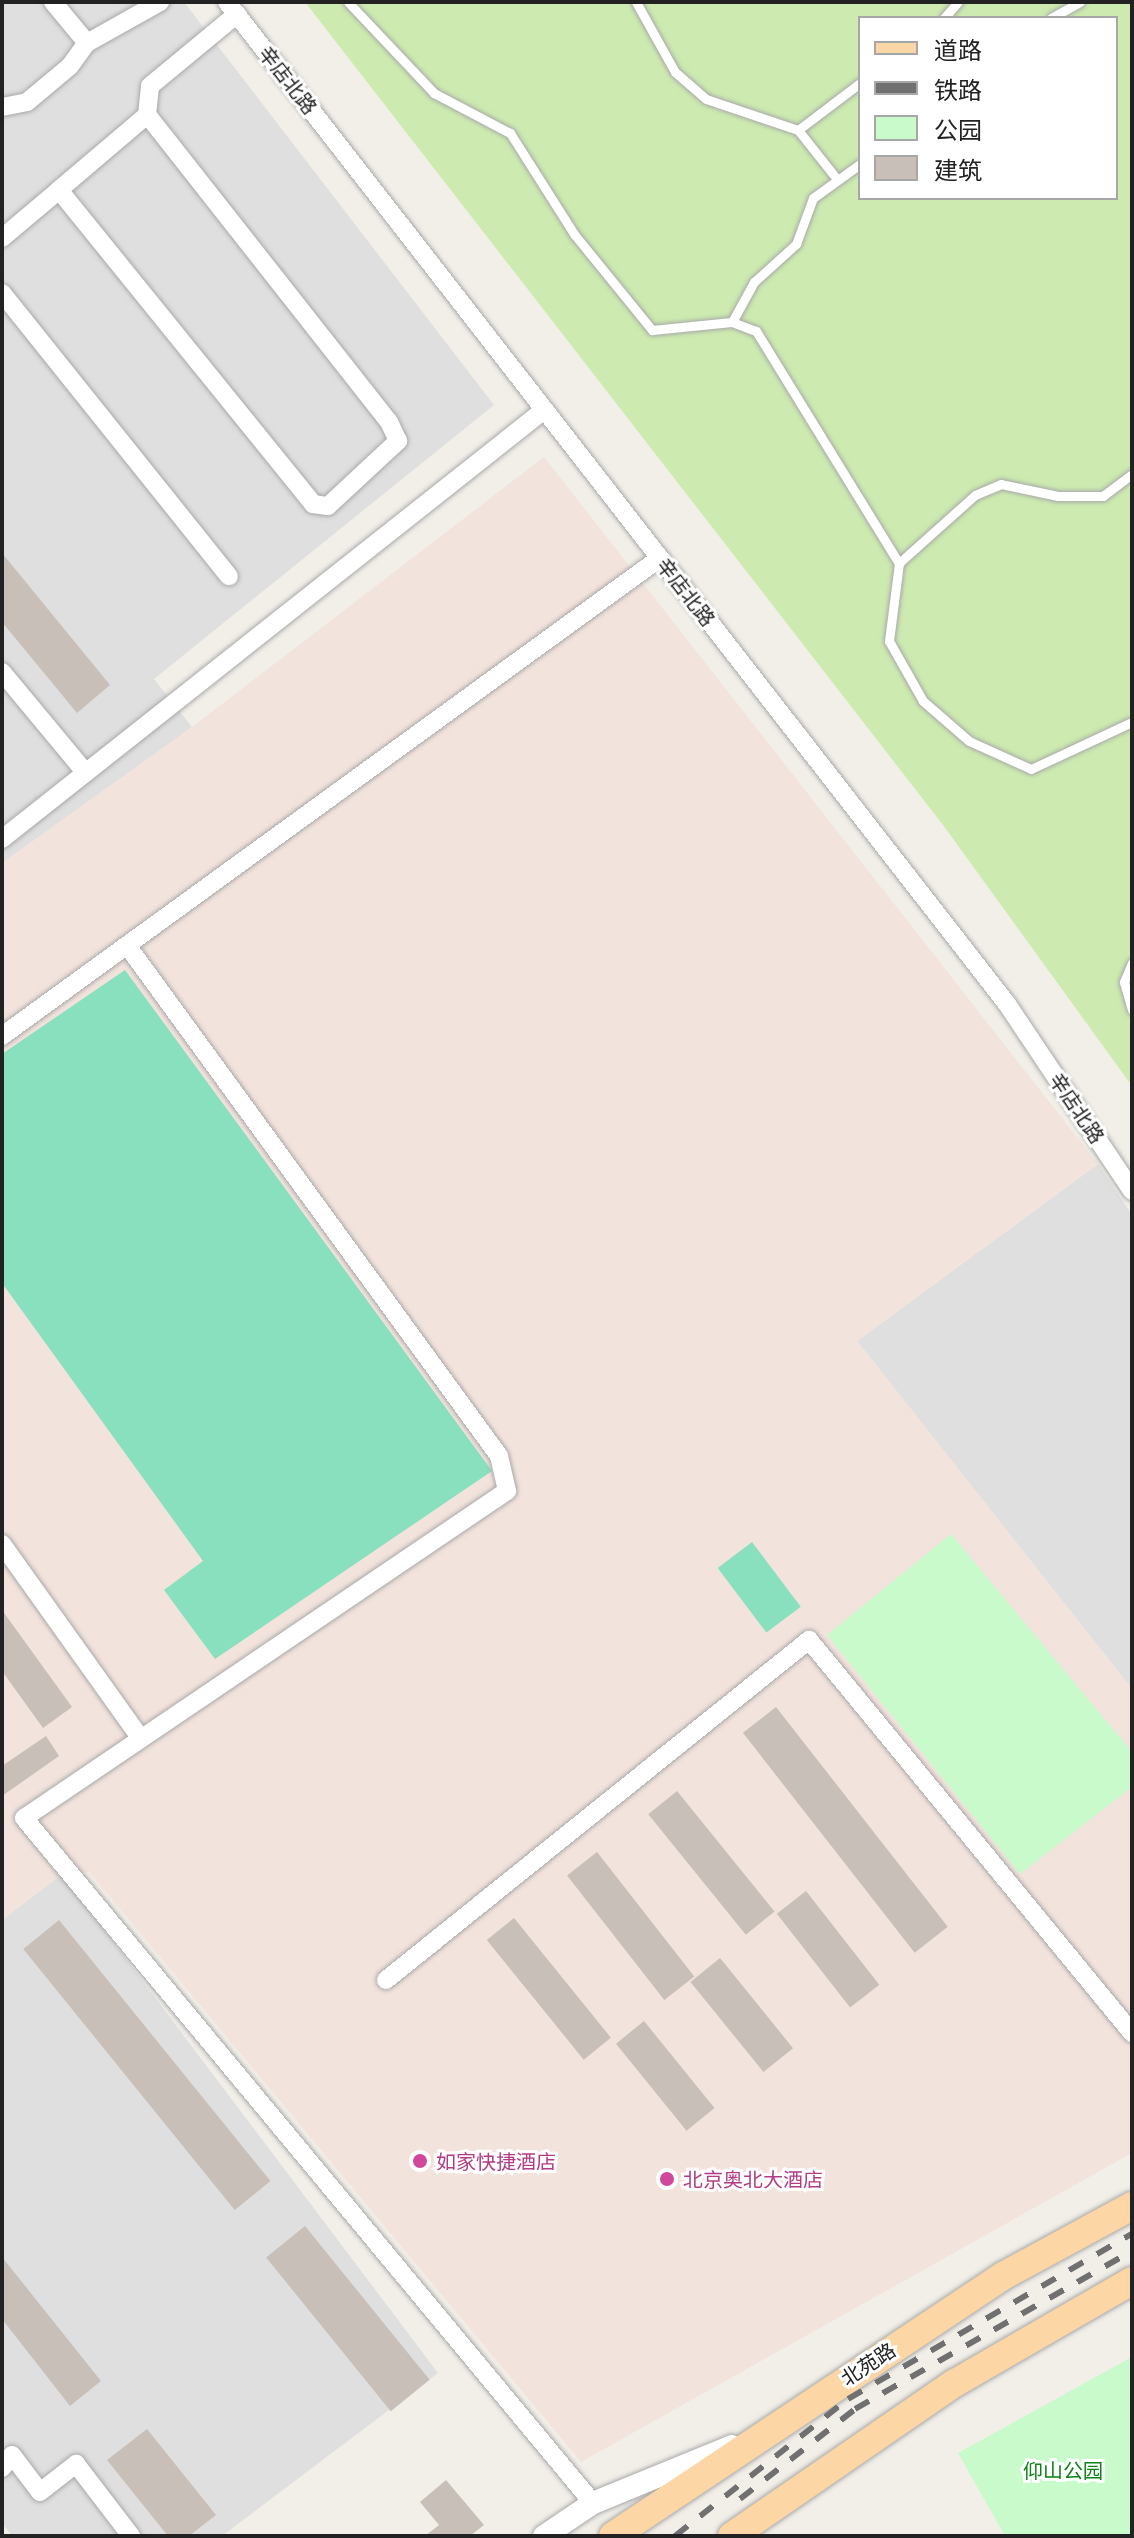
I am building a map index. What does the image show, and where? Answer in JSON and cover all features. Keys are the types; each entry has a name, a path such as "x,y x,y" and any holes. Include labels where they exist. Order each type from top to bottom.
{"main road":[{"name":"北苑路","path":"613,2536 1003,2276 1132,2206"},
{"path":"732,2536 798,2487 955,2383 1132,2281"}],"street":[{"path":"53,2 87,43"},
{"path":"2,107 27,102 70,66 87,43 160,2"},
{"path":"2,238 147,115 150,86 232,8"},
{"name":"辛店北路","path":"232,8 1007,1004 1132,1191"},
{"path":"59,190 313,504 328,506 398,441 389,422 147,115"},
{"path":"2,293 229,576"},
{"path":"2,839 544,410"},
{"path":"2,1036 129,948 660,558"},
{"path":"2,672 86,773"},
{"path":"129,948 499,1456 507,1491 24,1818 593,2503"},
{"path":"2,1544 141,1739"},
{"path":"386,1980 809,1640 1132,2033"},
{"path":"544,2536 593,2503 767,2432"},
{"path":"2,2468 12,2455 40,2492 76,2464 131,2536"},
{"path":"754,2536 798,2487"},
{"path":"567,2536 593,2503"}],"lane":[{"path":"348,2 434,93 510,133 574,234 652,330 732,322 756,331 899,563 889,641 923,701 969,741 1031,769 1132,722"},
{"path":"636,2 675,72 706,99 798,130 836,178"},
{"path":"1055,16 1080,2"},
{"path":"798,130 858,85"},
{"path":"732,322 754,282 796,244 813,198 836,178 858,165"},
{"path":"899,563 975,495 1001,484 1058,496 1103,496 1132,474"},
{"path":"1132,963 1124,982 1132,1010"}],"shaded area":[{"path":"2,2 184,2 494,405 154,679 192,727 2,870"},
{"path":"544,457 1098,1164 857,1341 1132,1689 1132,2153 581,2462 89,1872 62,1874 2,1920 2,863 192,727"},
{"path":"1098,1164 1132,1215 1132,1689 857,1341"},
{"path":"62,1874 438,2373 222,2536 12,2536 2,2523 2,1920"}],"green space":[{"path":"305,2 1132,2 1132,1086 943,825"},
{"path":"125,970 492,1471 215,1659 164,1590 203,1561 2,1283 2,1054"},
{"path":"951,1534 1132,1752 1132,1787 1020,1874 827,1635"},
{"path":"752,1542 801,1607 766,1633 718,1568"},
{"name":"仰山公园","path":"1132,2357 1132,2536 1005,2536 958,2453"}],"building":[{"path":"2,553 110,685 77,713 2,622"},
{"path":"2,1610 72,1707 43,1728 2,1671"},
{"path":"776,1707 948,1927 915,1953 743,1733"},
{"path":"46,1736 59,1756 2,1796 2,1766"},
{"path":"677,1791 775,1911 746,1935 648,1814"},
{"path":"597,1852 694,1977 664,2000 567,1875"},
{"path":"806,1891 879,1985 850,2008 777,1914"},
{"path":"514,1918 611,2038 584,2060 487,1940"},
{"path":"59,1920 270,2181 235,2210 23,1949"},
{"path":"720,1958 793,2048 763,2072 690,1982"},
{"path":"644,2021 714,2108 687,2131 616,2044"},
{"path":"305,2226 430,2380 391,2411 266,2257"},
{"path":"2,2257 101,2381 70,2406 2,2319"},
{"path":"147,2429 216,2515 189,2536 168,2536 107,2460"},
{"path":"446,2480 484,2525 470,2536 425,2536 439,2525 420,2502"}],"railway":[{"path":"675,2536 848,2399 1132,2234"},
{"path":"740,2499 855,2409 1132,2251"}],"place":[{"name":"如家快捷酒店","path":"420,2161"},
{"name":"北京奥北大酒店","path":"667,2179"}]}
